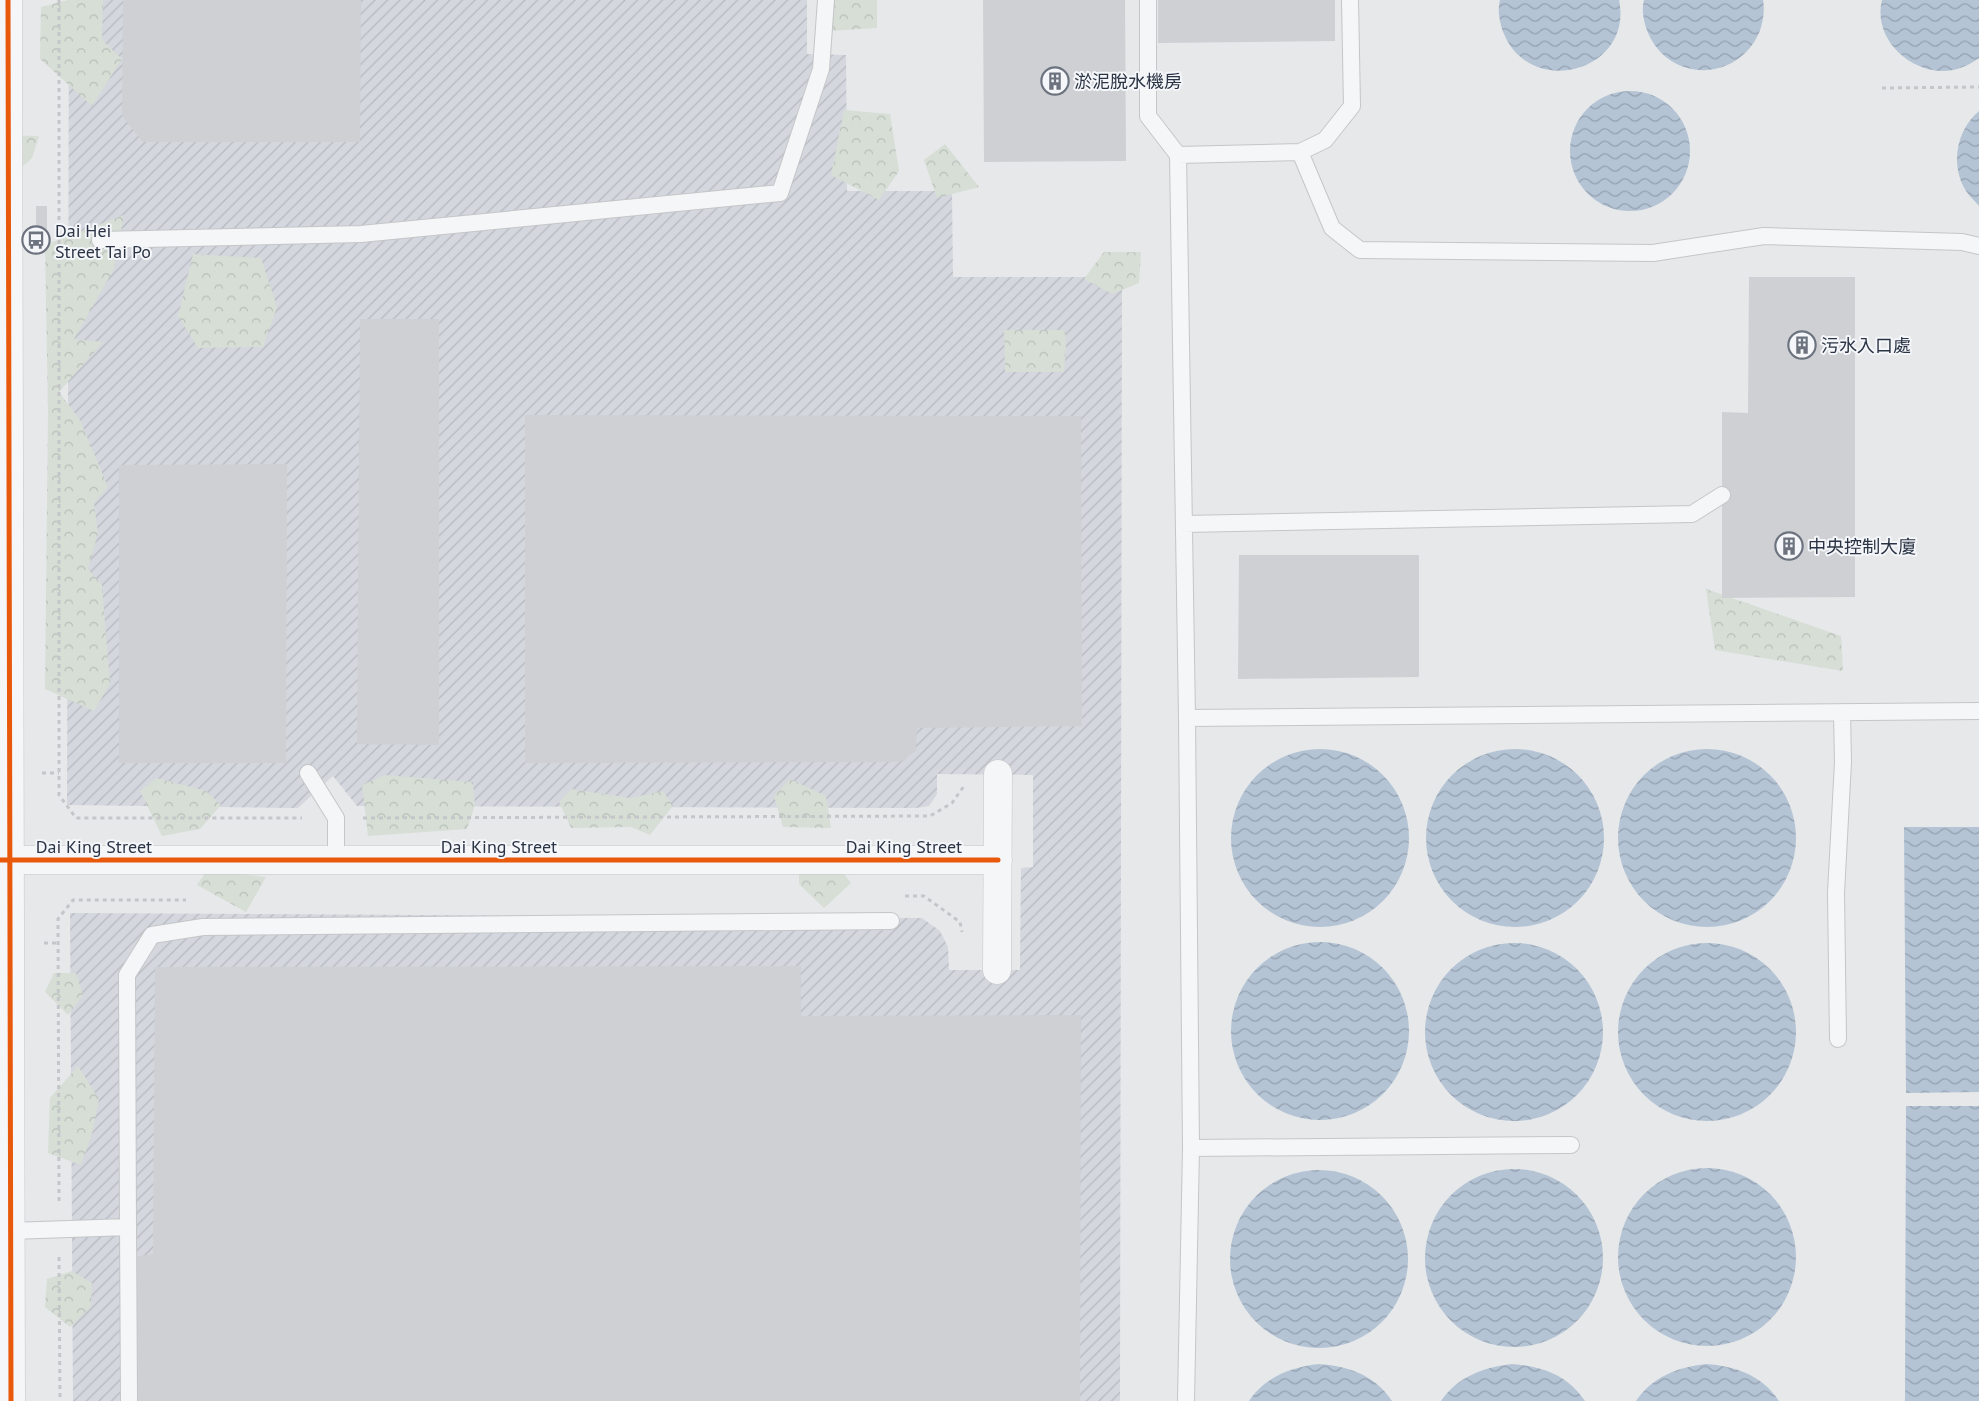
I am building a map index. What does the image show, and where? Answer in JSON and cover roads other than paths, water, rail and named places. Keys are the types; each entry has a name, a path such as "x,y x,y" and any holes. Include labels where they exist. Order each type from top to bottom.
{"street":[{"path":"8,0 4,278 4,860 11,1401"},
{"path":"997,970 998,774"},
{"name":"Dai King Street","path":"4,860 336,858 998,860"}],"lane":[{"path":"100,240 361,234 780,193 821,69 826,0"},
{"path":"1148,0 1148,116 1178,155 1187,718 1191,1148 1186,1401"},
{"path":"1178,155 1300,152 1325,140 1352,106 1350,0"},
{"path":"1300,152 1332,228 1360,250 1653,253 1764,236 1962,242 1979,246"},
{"path":"1184,524 1692,514 1722,495"},
{"path":"1838,1039 1836,893 1843,762 1842,712"},
{"path":"1187,718 1979,712"},
{"path":"308,773 336,818 336,858"},
{"path":"129,1401 127,975 152,935 203,928 891,921"},
{"path":"1191,1148 1570,1145"},
{"path":"10,1231 128,1227"}],"water":[{"path":"1500,0 1619,0 1620,24 1611,44 1597,59 1578,68 1557,71 1536,66 1518,54 1504,34 1500,22"},
{"path":"1644,0 1763,0 1762,25 1749,49 1735,61 1720,68 1704,70 1687,68 1672,61 1658,49 1645,25 1643,13"},
{"path":"1882,0 1979,0 1979,58 1970,64 1950,71 1927,69 1915,64 1904,57 1887,38 1882,26 1880,13"},
{"path":"1630,91 1653,95 1673,108 1686,128 1690,151 1686,174 1673,194 1653,207 1630,211 1607,207 1587,194 1574,174 1570,151 1574,128 1587,108 1607,95"},
{"path":"1979,111 1979,206 1967,193 1961,181 1957,160 1958,149 1965,128"},
{"path":"1320,749 1354,756 1369,764 1383,775 1394,789 1402,804 1409,838 1402,872 1394,887 1383,901 1369,912 1354,920 1320,927 1286,920 1271,912 1257,901 1246,887 1238,872 1231,838 1238,804 1246,789 1257,775 1271,764 1286,756"},
{"path":"1515,749 1549,756 1564,764 1578,775 1589,789 1597,804 1604,838 1597,872 1589,887 1578,901 1564,912 1549,920 1515,927 1481,920 1466,912 1452,901 1441,887 1433,872 1426,838 1433,804 1441,789 1452,775 1466,764 1481,756"},
{"path":"1707,749 1741,756 1756,764 1770,775 1781,789 1789,804 1796,838 1789,872 1781,887 1770,901 1756,912 1741,920 1707,927 1673,920 1658,912 1644,901 1633,887 1625,872 1618,838 1625,804 1633,789 1644,775 1658,764 1673,756"},
{"path":"1904,827 1979,827 1979,1092 1906,1093"},
{"path":"1320,942 1354,949 1369,957 1383,968 1394,982 1402,997 1409,1031 1402,1065 1394,1080 1383,1094 1369,1105 1354,1113 1320,1120 1286,1113 1271,1105 1257,1094 1246,1080 1238,1065 1231,1031 1238,997 1246,982 1257,968 1271,957 1286,949"},
{"path":"1514,943 1548,950 1563,958 1577,969 1588,983 1596,998 1603,1032 1596,1066 1588,1081 1577,1095 1563,1106 1548,1114 1514,1121 1480,1114 1465,1106 1451,1095 1440,1081 1432,1066 1425,1032 1432,998 1440,983 1451,969 1465,958 1480,950"},
{"path":"1707,943 1741,950 1756,958 1770,969 1781,983 1789,998 1796,1032 1789,1066 1781,1081 1770,1095 1756,1106 1741,1114 1707,1121 1673,1114 1658,1106 1644,1095 1633,1081 1625,1066 1618,1032 1625,998 1633,983 1644,969 1658,958 1673,950"},
{"path":"1906,1106 1979,1106 1979,1401 1905,1401"},
{"path":"1707,1168 1741,1175 1756,1183 1770,1194 1781,1208 1789,1223 1796,1257 1789,1291 1781,1306 1770,1320 1756,1331 1741,1339 1707,1346 1673,1339 1658,1331 1644,1320 1633,1306 1625,1291 1618,1257 1625,1223 1633,1208 1644,1194 1658,1183 1673,1175"},
{"path":"1514,1169 1548,1176 1563,1184 1577,1195 1588,1209 1596,1224 1603,1258 1596,1292 1588,1307 1577,1321 1563,1332 1548,1340 1514,1347 1480,1340 1465,1332 1451,1321 1440,1307 1432,1292 1425,1258 1432,1224 1440,1209 1451,1195 1465,1184 1480,1176"},
{"path":"1319,1170 1353,1177 1368,1185 1382,1196 1393,1210 1401,1225 1408,1259 1401,1293 1393,1308 1382,1322 1368,1333 1353,1341 1319,1348 1285,1341 1270,1333 1256,1322 1245,1308 1237,1293 1230,1259 1237,1225 1245,1210 1256,1196 1270,1185 1285,1177"},
{"path":"1319,1364 1340,1367 1369,1378 1392,1401 1249,1401 1263,1386 1280,1375 1309,1365"},
{"path":"1512,1364 1533,1367 1562,1378 1585,1401 1441,1401 1455,1386 1472,1375 1491,1368"},
{"path":"1706,1364 1727,1367 1756,1378 1779,1401 1636,1401 1650,1386 1666,1375 1696,1365"}],"place":[{"name":"淤泥脫水機房","path":"1055,81"},
{"name":"Dai Hei Street Tai Po","path":"36,240"},
{"name":"污水入口處","path":"1802,345"},
{"name":"中央控制大廈","path":"1789,546"}]}
